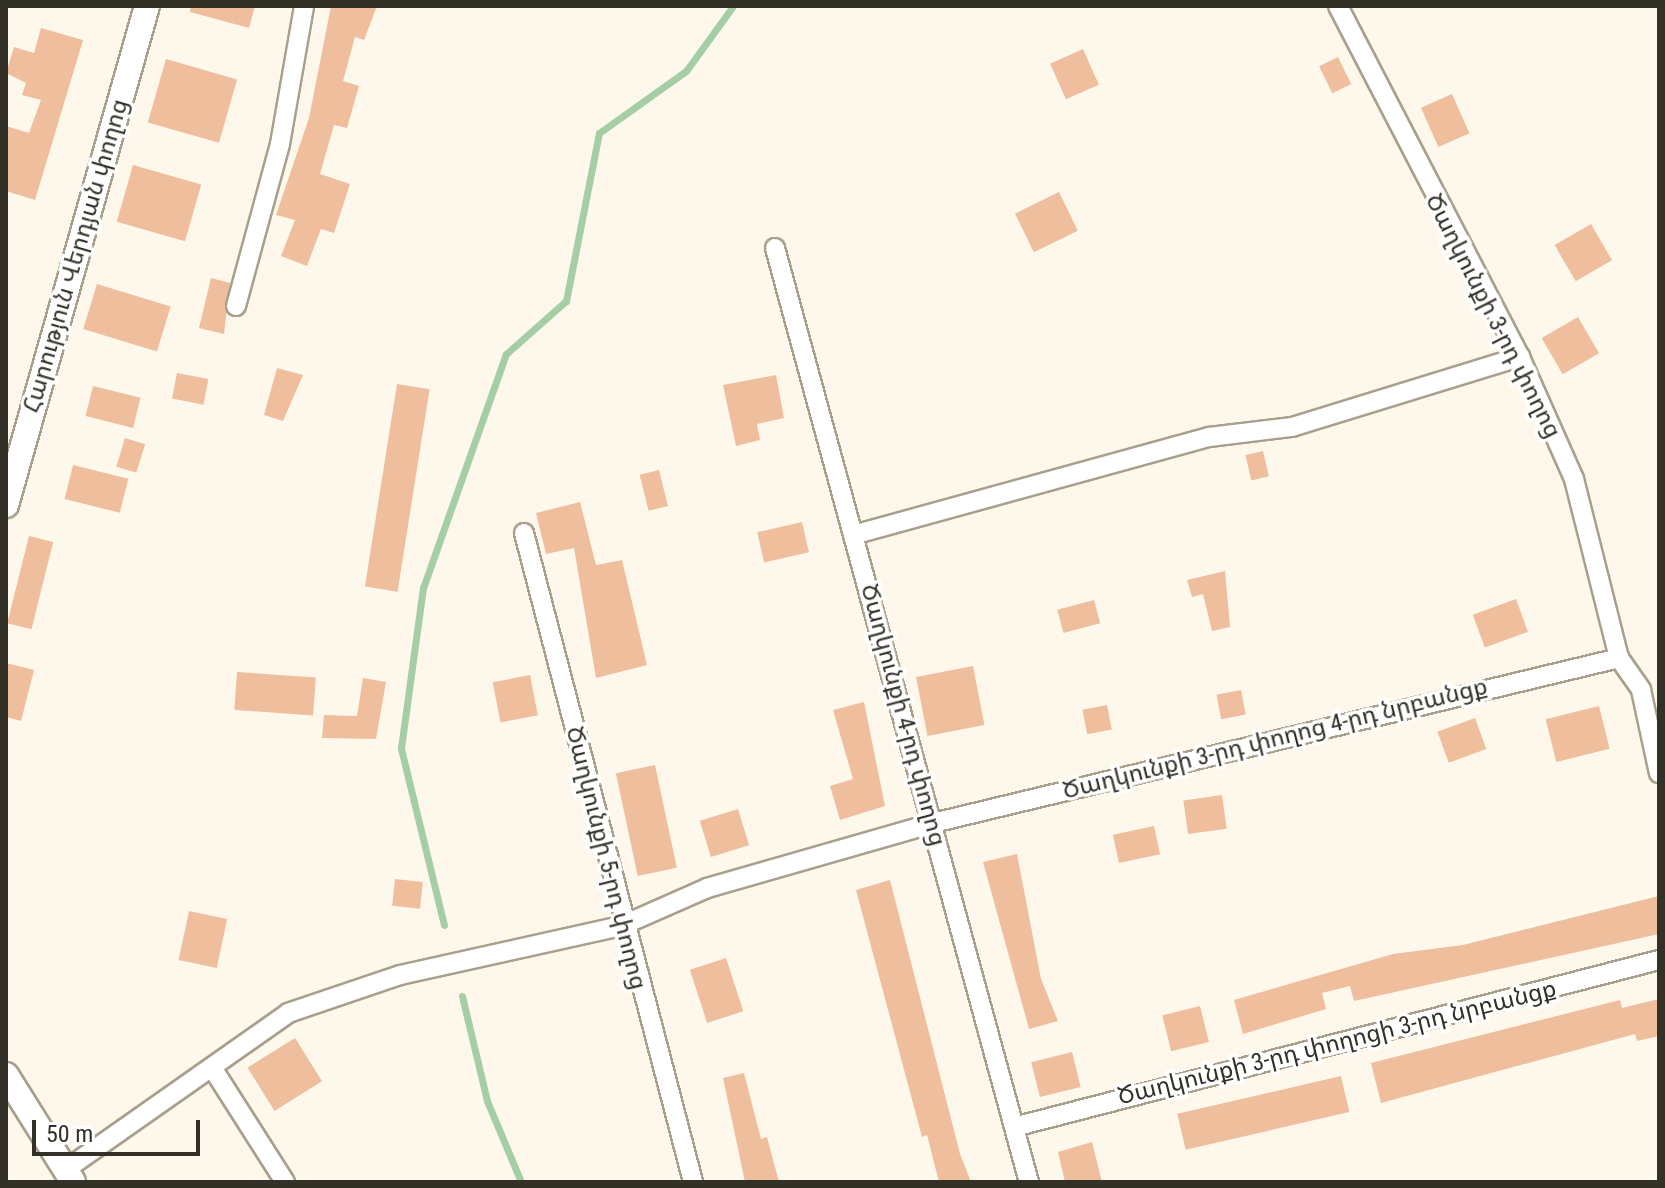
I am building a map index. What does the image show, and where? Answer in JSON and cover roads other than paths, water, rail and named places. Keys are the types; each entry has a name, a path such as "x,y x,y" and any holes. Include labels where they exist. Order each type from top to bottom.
{"street":[{"name":"Հարություն Վերդյան փողոց","path":"6,505 147,6"},
{"path":"236,306 280,144 304,6"},
{"name":"Ծաղկունքի 3-րդ փողոց","path":"1338,6 1520,357 1574,479 1619,658 1641,690 1659,773"},
{"name":"Ծաղկունքի 4-րդ փողոց","path":"775,248 1029,1182"},
{"path":"853,535 1209,437 1292,427 1520,357"},
{"name":"Ծաղկունքի 5-րդ փողոց","path":"524,533 621,926 693,1182"},
{"name":"Ծաղկունքի 3-րդ փողոց 4-րդ նրբանցք","path":"69,1176 288,1013 400,975 621,926 707,888 933,823 1619,658"},
{"name":"Ծաղկունքի 3-րդ փողոցի 3-րդ նրբանցք","path":"1014,1127 1659,960"},
{"path":"213,1069 285,1182"},
{"path":"6,1075 69,1176"}],"waterway":[{"path":"444,925 401,748 423,588 506,354 566,301 599,133 686,71 733,6"},
{"path":"462,996 487,1101 521,1182"}]}
